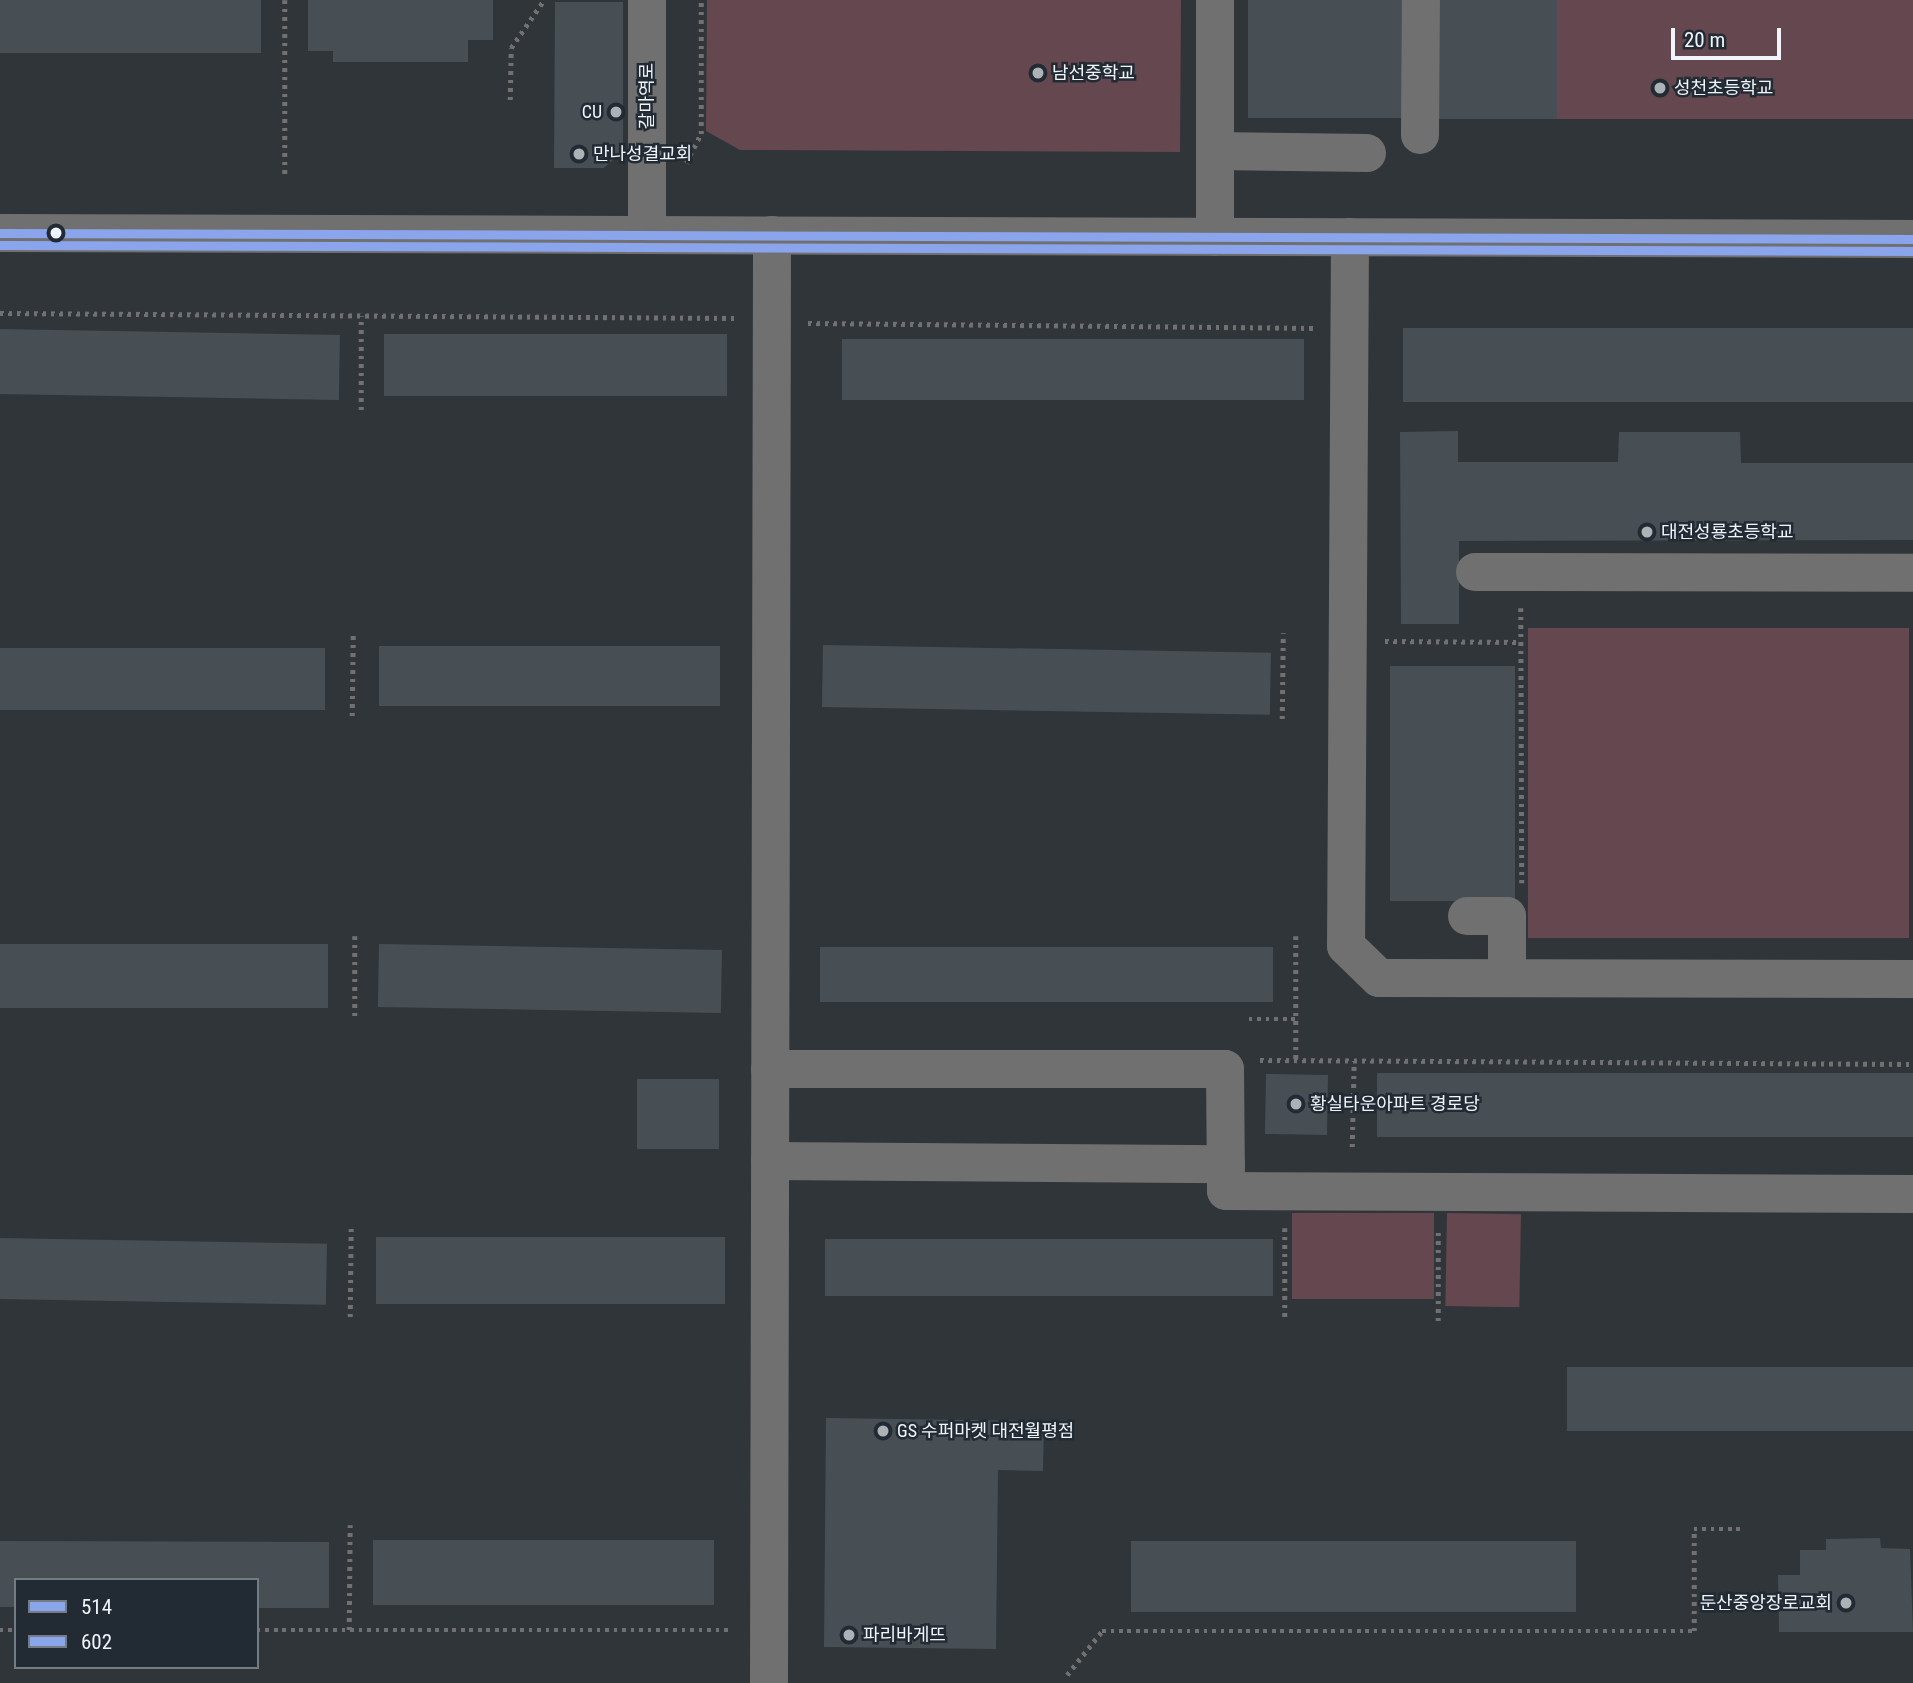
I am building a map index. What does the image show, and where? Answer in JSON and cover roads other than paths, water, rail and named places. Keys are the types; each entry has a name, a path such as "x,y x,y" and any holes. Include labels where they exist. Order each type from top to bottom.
{"street":[{"name":"갈마역로","path":"647,0 647,235"},
{"path":"1214,237 1215,0"},
{"path":"1420,135 1421,0"},
{"path":"1215,151 1367,153"},
{"path":"0,233 1913,239"},
{"path":"769,1683 772,235"},
{"path":"1350,237 1346,946 1379,978 1913,979"},
{"path":"1475,572 1913,573"},
{"path":"1467,916 1507,916 1507,978"},
{"path":"770,1069 1225,1069 1226,1191 1913,1194"},
{"path":"770,1161 1226,1164"}],"place":[{"name":"남선중학교","path":"1038,73"},
{"name":"성천초등학교","path":"1660,88"},
{"name":"CU","path":"616,112"},
{"name":"만나성결교회","path":"579,154"},
{"name":"대전성룡초등학교","path":"1647,532"},
{"name":"황실타운아파트 경로당","path":"1296,1104"},
{"name":"GS 수퍼마켓 대전월평점","path":"883,1431"},
{"name":"둔산중앙장로교회","path":"1846,1603"},
{"name":"파리바게뜨","path":"849,1635"}]}
